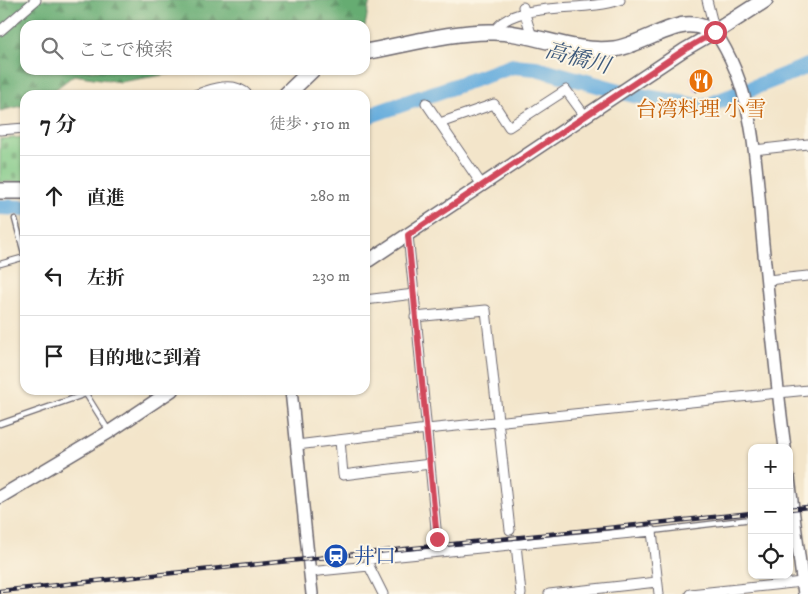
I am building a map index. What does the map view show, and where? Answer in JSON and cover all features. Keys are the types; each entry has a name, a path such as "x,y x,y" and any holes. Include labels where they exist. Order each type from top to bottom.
{"main road":[{"path":"370,260 585,116 765,0"},
{"path":"370,51 462,35 494,32 532,37 583,49 614,49 646,40 677,26 693,24 715,32"},
{"path":"291,90 307,75"},
{"path":"0,191 20,192"},
{"path":"0,497 109,432 164,395"}],"street":[{"path":"0,31 36,0"},
{"path":"494,32 497,21 506,12 523,7 552,2 600,4 620,0"},
{"path":"707,0 715,32 726,48 743,93 754,150 784,444"},
{"path":"523,7 532,37"},
{"path":"213,90 228,86 238,87 242,90"},
{"path":"440,123 494,104 509,127 566,90 585,116"},
{"path":"426,103 482,185"},
{"path":"0,130 20,128"},
{"path":"754,150 808,144"},
{"path":"408,235 437,539"},
{"path":"767,280 808,276"},
{"path":"370,299 414,294"},
{"path":"415,317 486,310 500,423 510,530"},
{"path":"297,445 427,429 808,390"},
{"path":"292,395 312,594"},
{"path":"340,440 344,475 430,464"},
{"path":"793,521 804,594"},
{"path":"383,594 368,566 369,559 652,531 659,594"},
{"path":"516,544 521,594"},
{"path":"309,572 368,566"},
{"path":"549,594 657,582"},
{"path":"690,594 802,582"}],"lane":[{"path":"15,219 20,238"},
{"path":"0,264 20,258"},
{"path":"0,424 78,395"},
{"path":"88,395 109,432"},
{"path":"652,531 748,519"}],"green space":[{"path":"0,0 370,0 366,20 20,20 20,75 74,75 54,90 20,90 20,106 0,111"},
{"path":"74,75 163,75 120,82"},
{"path":"20,137 20,182 0,182 0,139"}],"building":[{"name":"台湾料理 小雪","path":"707,70 713,85 695,92 690,77"}],"waterway":[{"name":"高橋川","path":"370,115 513,66 536,68 634,95 704,107 808,66"},
{"name":"高橋川","path":"0,207 20,208"}],"railway":[{"path":"793,509 808,507"},
{"path":"0,591 748,513"}],"place":[{"name":"台湾料理 小雪","path":"701,81"},
{"name":"井口","path":"336,556"}],"route":[{"path":"437,539 408,235 684,50 715,32"}]}
